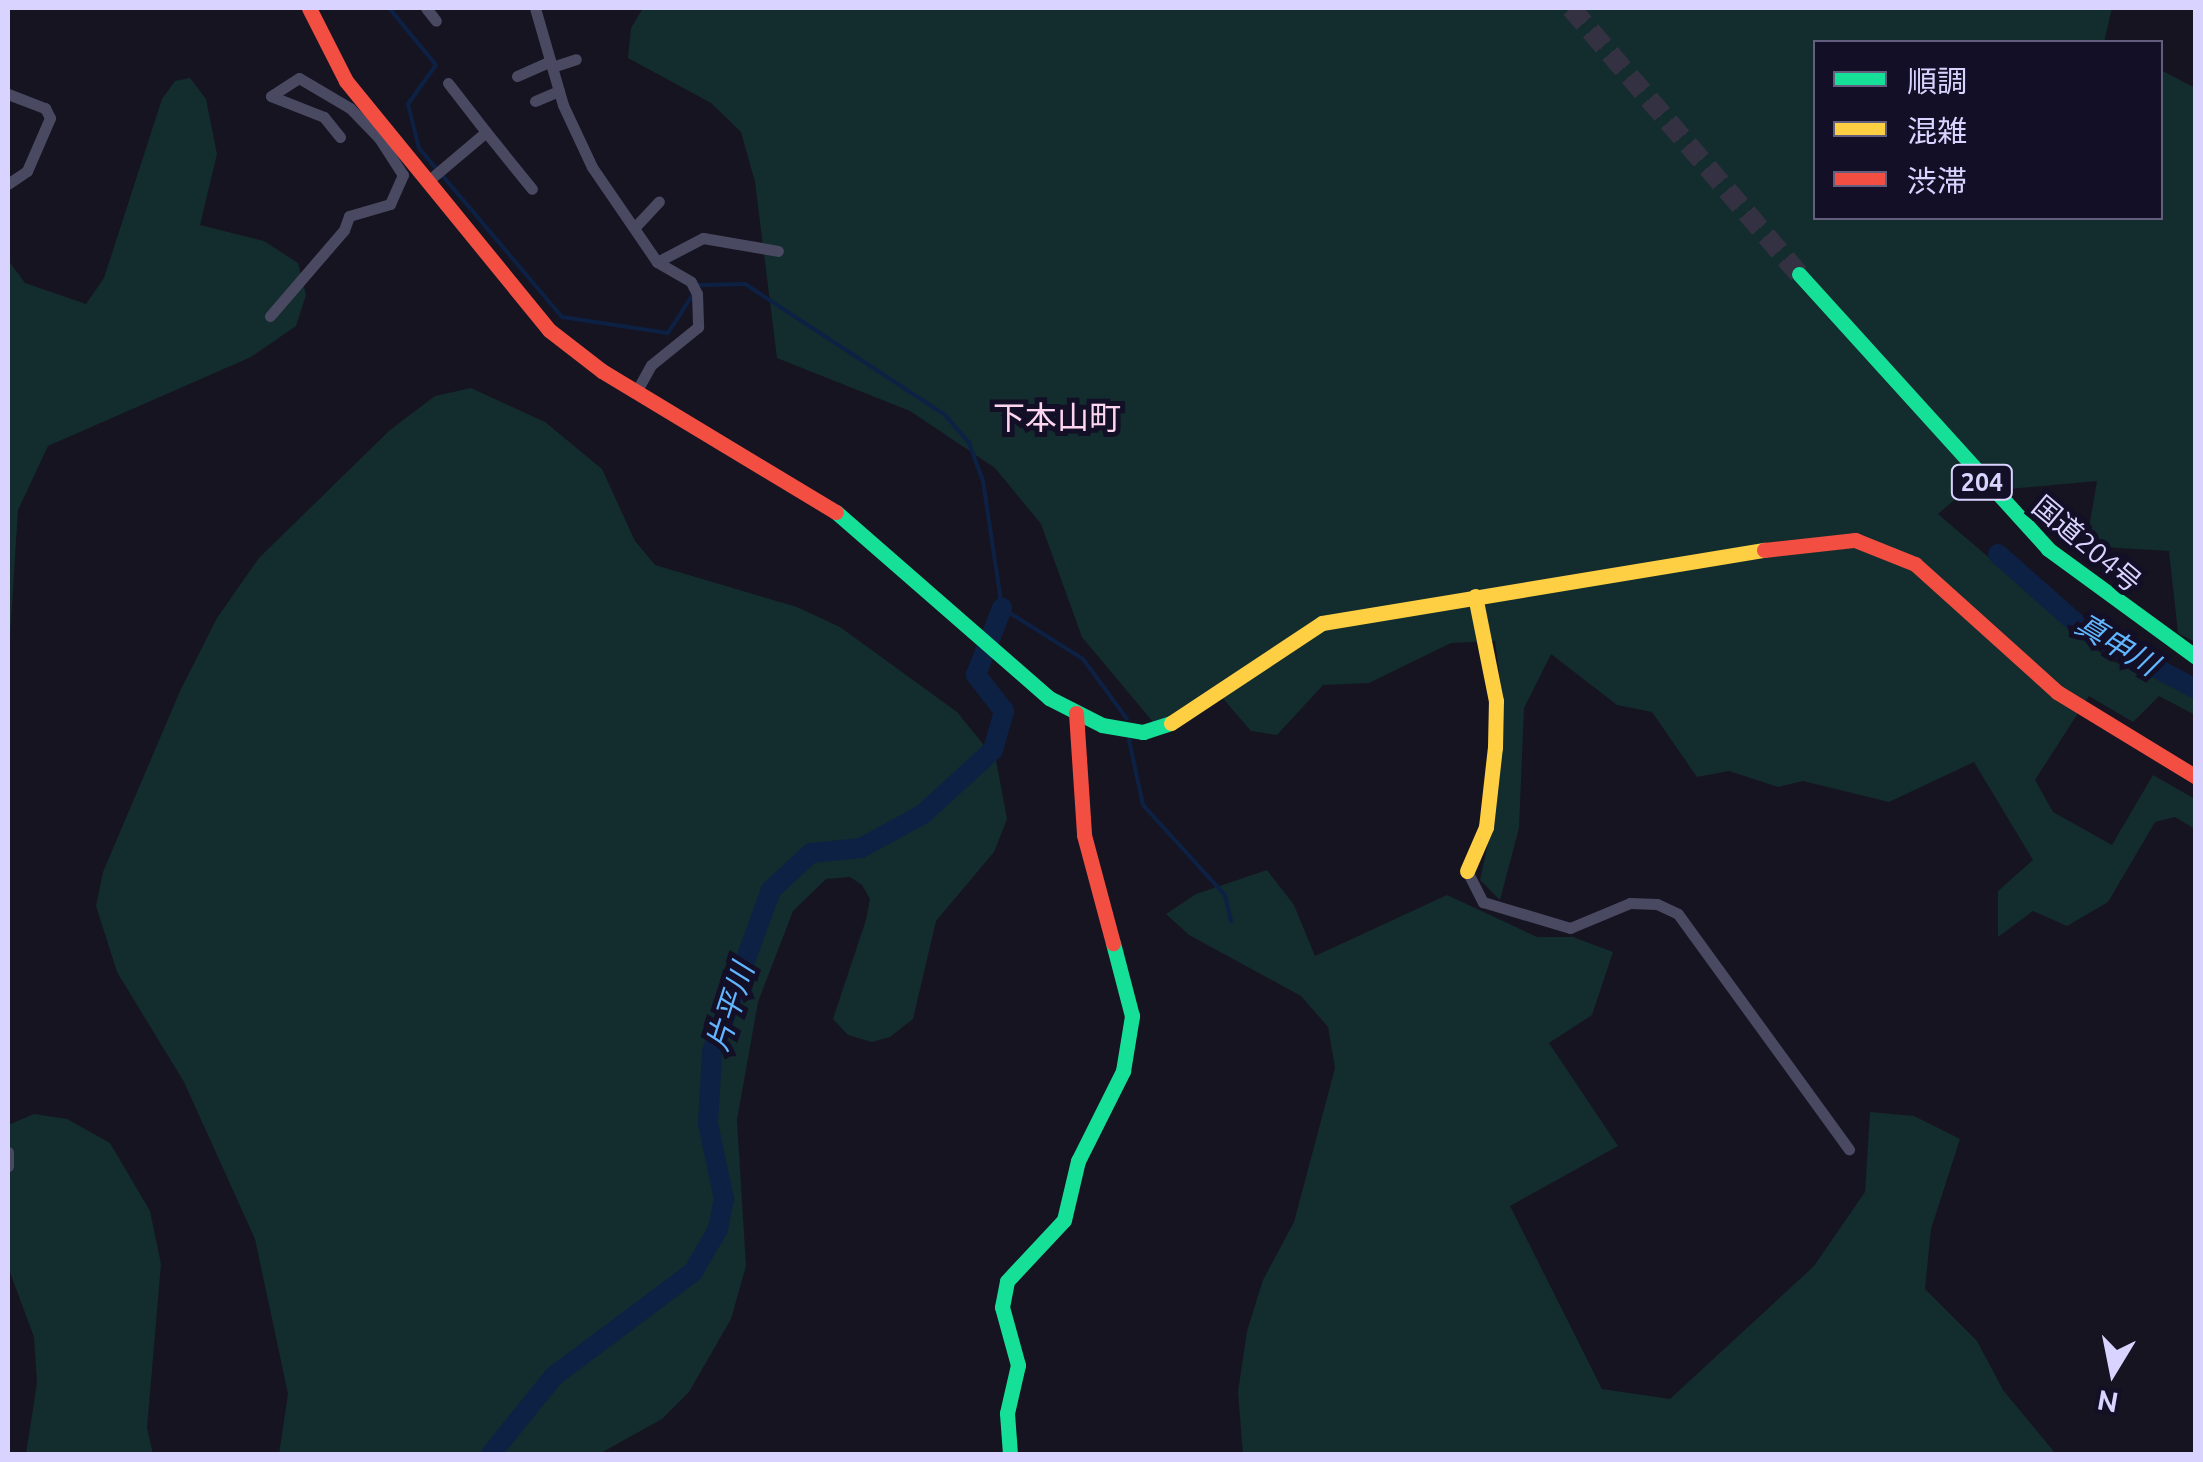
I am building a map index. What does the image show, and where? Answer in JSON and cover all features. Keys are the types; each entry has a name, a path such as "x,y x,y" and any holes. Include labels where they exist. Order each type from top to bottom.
{"main road":[{"path":"309,8 346,81 384,135 430,178 549,330 637,390 818,495 1076,714 1143,732 1165,728 1322,623 1817,540 1888,548 1932,576 2057,692 2196,777"},
{"name":"国道204号","path":"1800,274 2036,537 2196,657"},
{"path":"1467,871 1486,827 1495,747 1496,701 1475,596"},
{"path":"1010,1454 1007,1413 1018,1364 1002,1307 1006,1282 1064,1220 1078,1161 1123,1070 1132,1016 1084,835 1076,714"}],"street":[{"path":"426,8 436,22"},
{"path":"535,8 559,91 592,166 656,262 694,288 698,327 651,365 637,390"},
{"path":"517,76 576,59"},
{"path":"270,316 344,230 349,216 390,204 404,175 384,135 350,108 299,78 271,96 324,117 340,137"},
{"path":"448,83 532,189"},
{"path":"535,101 559,91"},
{"path":"8,94 45,108 50,118 28,171 8,184"},
{"path":"430,178 486,132"},
{"path":"634,227 658,201"},
{"path":"656,262 703,238 778,251"},
{"path":"1467,871 1483,902 1570,928 1630,902 1657,904 1678,914 1850,1148"},
{"path":"8,1152 8,1166"}],"green space":[{"path":"643,8 2112,8 2104,40 1813,40 1813,220 2163,220 2163,71 2195,88 2195,642 2178,633 2169,551 2086,546 2097,481 2009,489 1989,470 1938,514 2109,660 2195,692 2195,715 2159,696 2133,722 2089,696 2035,780 2053,812 2112,845 2153,775 2195,799 2195,829 2175,817 2155,822 2108,902 2067,926 2033,911 1998,937 1998,891 2033,860 1974,762 1889,802 1803,781 1778,787 1729,771 1697,777 1652,712 1617,705 1551,654 1524,708 1519,828 1500,900 1480,880 1495,811 1502,695 1495,641 1451,643 1369,683 1323,685 1277,735 1251,731 1219,694 1158,728 1082,637 1041,524 995,468 910,411 777,358 755,182 741,132 711,103 628,58 631,28"},
{"path":"190,78 206,99 217,154 200,225 264,241 298,263 306,295 296,326 251,357 48,446 18,510 8,669 8,260 25,283 86,304 104,278 162,99 175,81"},
{"path":"471,388 545,422 602,469 635,541 655,565 797,607 840,627 957,712 996,760 1007,819 994,852 936,921 913,1019 890,1037 872,1042 848,1035 833,1019 866,920 870,899 862,885 850,877 826,879 793,911 758,1002 737,1120 746,1266 731,1319 689,1392 662,1419 599,1454 279,1454 288,1394 255,1239 184,1082 117,972 96,906 103,872 180,691 217,618 259,558 390,430 435,396"},
{"path":"1267,870 1294,905 1315,956 1447,895 1537,937 1573,937 1613,952 1592,1015 1549,1043 1618,1146 1510,1206 1602,1389 1670,1399 1814,1266 1865,1192 1870,1112 1914,1116 1960,1139 1931,1229 1925,1289 1977,1341 2003,1390 2056,1454 1243,1454 1238,1392 1247,1331 1263,1280 1294,1222 1335,1068 1328,1027 1301,996 1189,935 1166,914 1196,894"},
{"path":"34,1114 67,1119 110,1143 150,1211 161,1264 147,1428 153,1454 26,1454 37,1383 34,1337 8,1267 8,1125"}],"waterway":[{"path":"389,8 436,65 408,104 419,148 436,168"},
{"path":"442,175 562,317 668,333 699,285 745,284 945,415 969,443 983,481 1002,608 1083,659 1127,719"},
{"name":"真申川","path":"1998,554 2084,630 2196,689"},
{"name":"片平川","path":"491,1454 554,1376 693,1272 718,1229 724,1199 708,1124 712,1052 771,890 811,853 861,848 923,814 993,750 1004,711 976,675 1002,608"},
{"path":"1129,740 1143,805 1225,895 1231,921"}],"tunnel":[{"path":"1571,8 1799,274"}],"traffic: fast":[{"path":"1799,274 2048,549 2196,657"},
{"path":"836,512 1049,698 1102,725 1143,732 1171,723"},
{"path":"1010,1454 1007,1413 1018,1365 1002,1307 1007,1281 1064,1220 1078,1161 1123,1071 1132,1016 1113,943"}],"traffic: slow":[{"path":"1171,723 1322,623 1764,550"},
{"path":"1467,871 1486,827 1495,747 1496,701 1475,596"}],"traffic: jam":[{"path":"309,8 346,81 549,330 602,371 836,512"},
{"path":"1764,550 1855,540 1915,564 2057,692 2196,777"},
{"path":"1076,713 1084,835 1113,943"}],"district":[{"name":"下本山町","path":"1057,417"}]}
